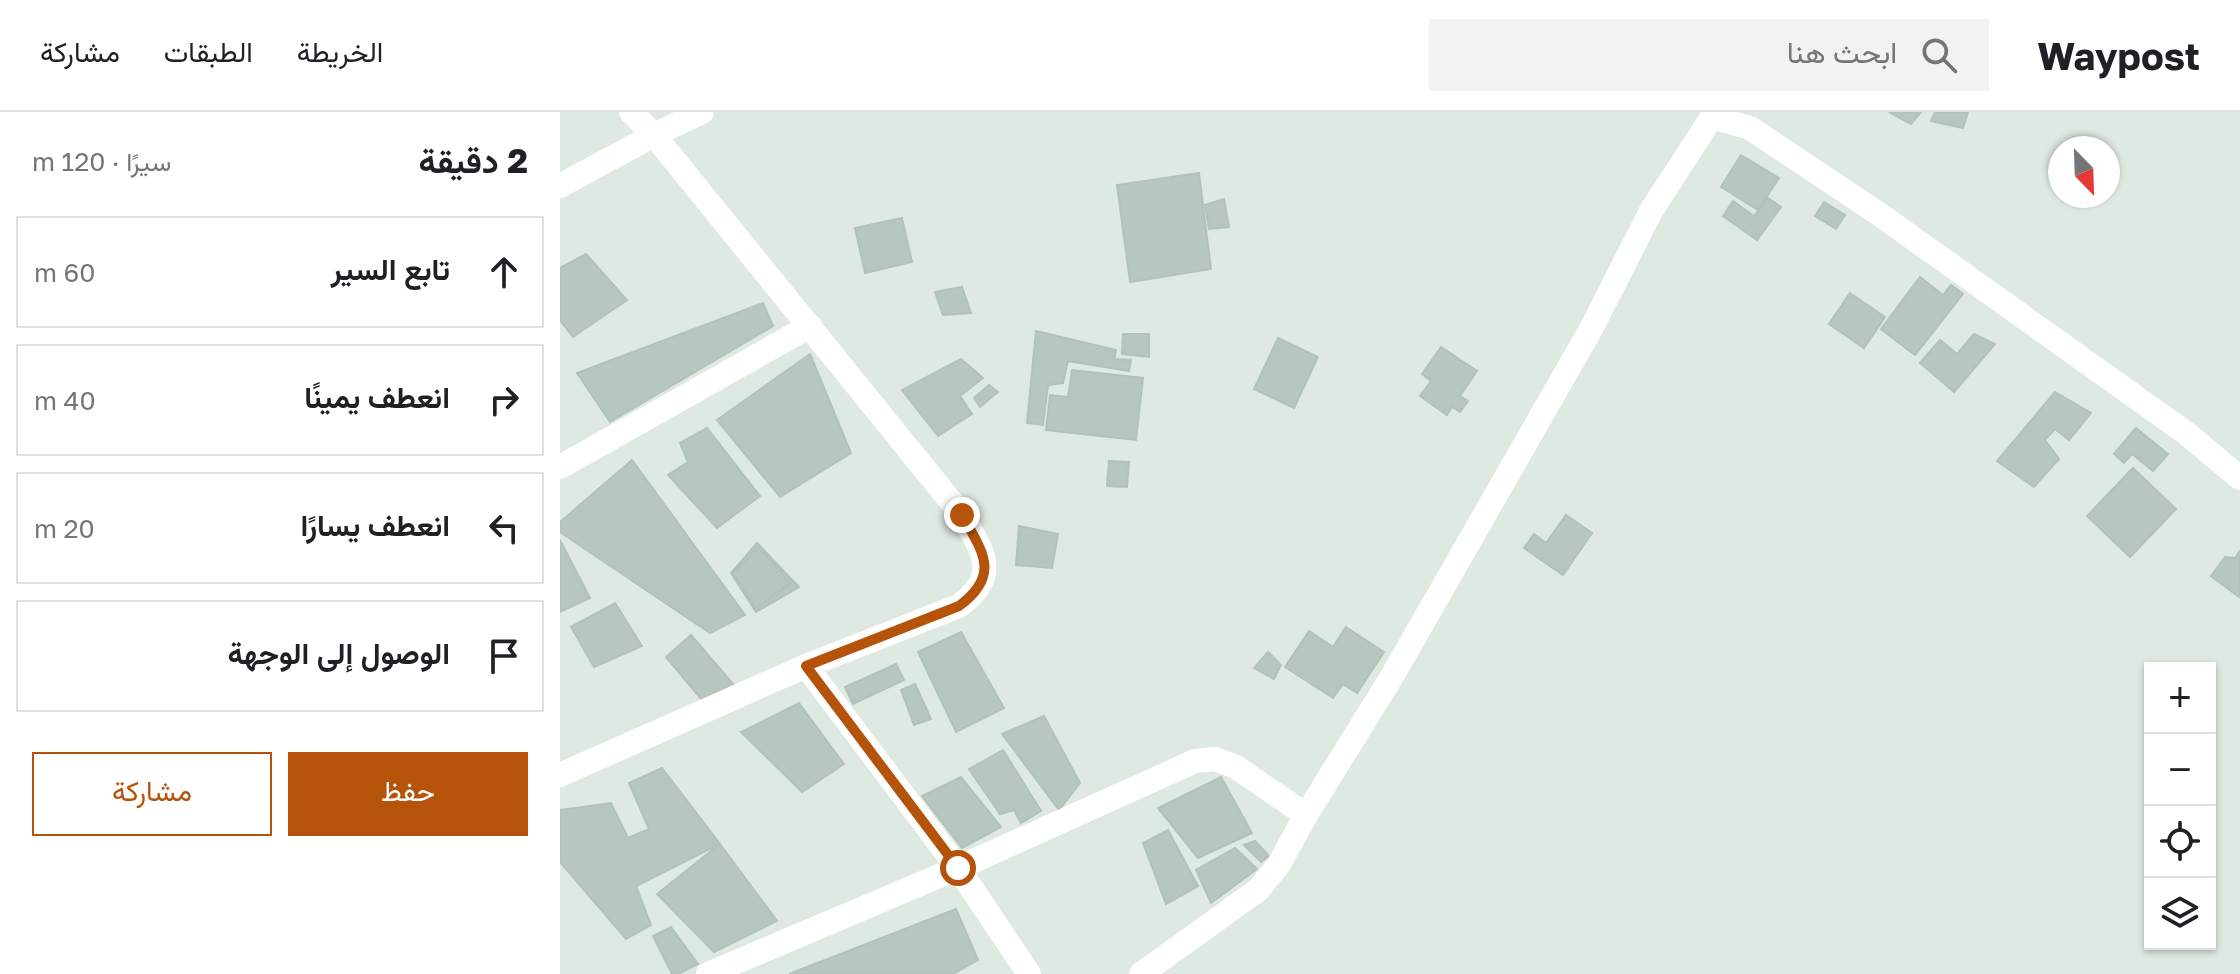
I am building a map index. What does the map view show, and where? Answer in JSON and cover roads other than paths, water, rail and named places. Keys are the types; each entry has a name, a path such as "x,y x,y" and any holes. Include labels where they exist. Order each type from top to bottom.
{"street":[{"path":"560,775 806,666 959,606 975,594 984,576 983,551 962,515 654,135 631,112"},
{"path":"560,186 702,112"},
{"path":"1141,974 1258,890 1279,864 1476,530 1591,329 1651,211 1709,114 1750,128 1879,214 2186,433 2240,478"},
{"path":"560,467 810,326"},
{"path":"806,666 958,868 1029,974"},
{"path":"708,974 958,868 1195,761 1215,759 1236,767 1306,815"}]}
